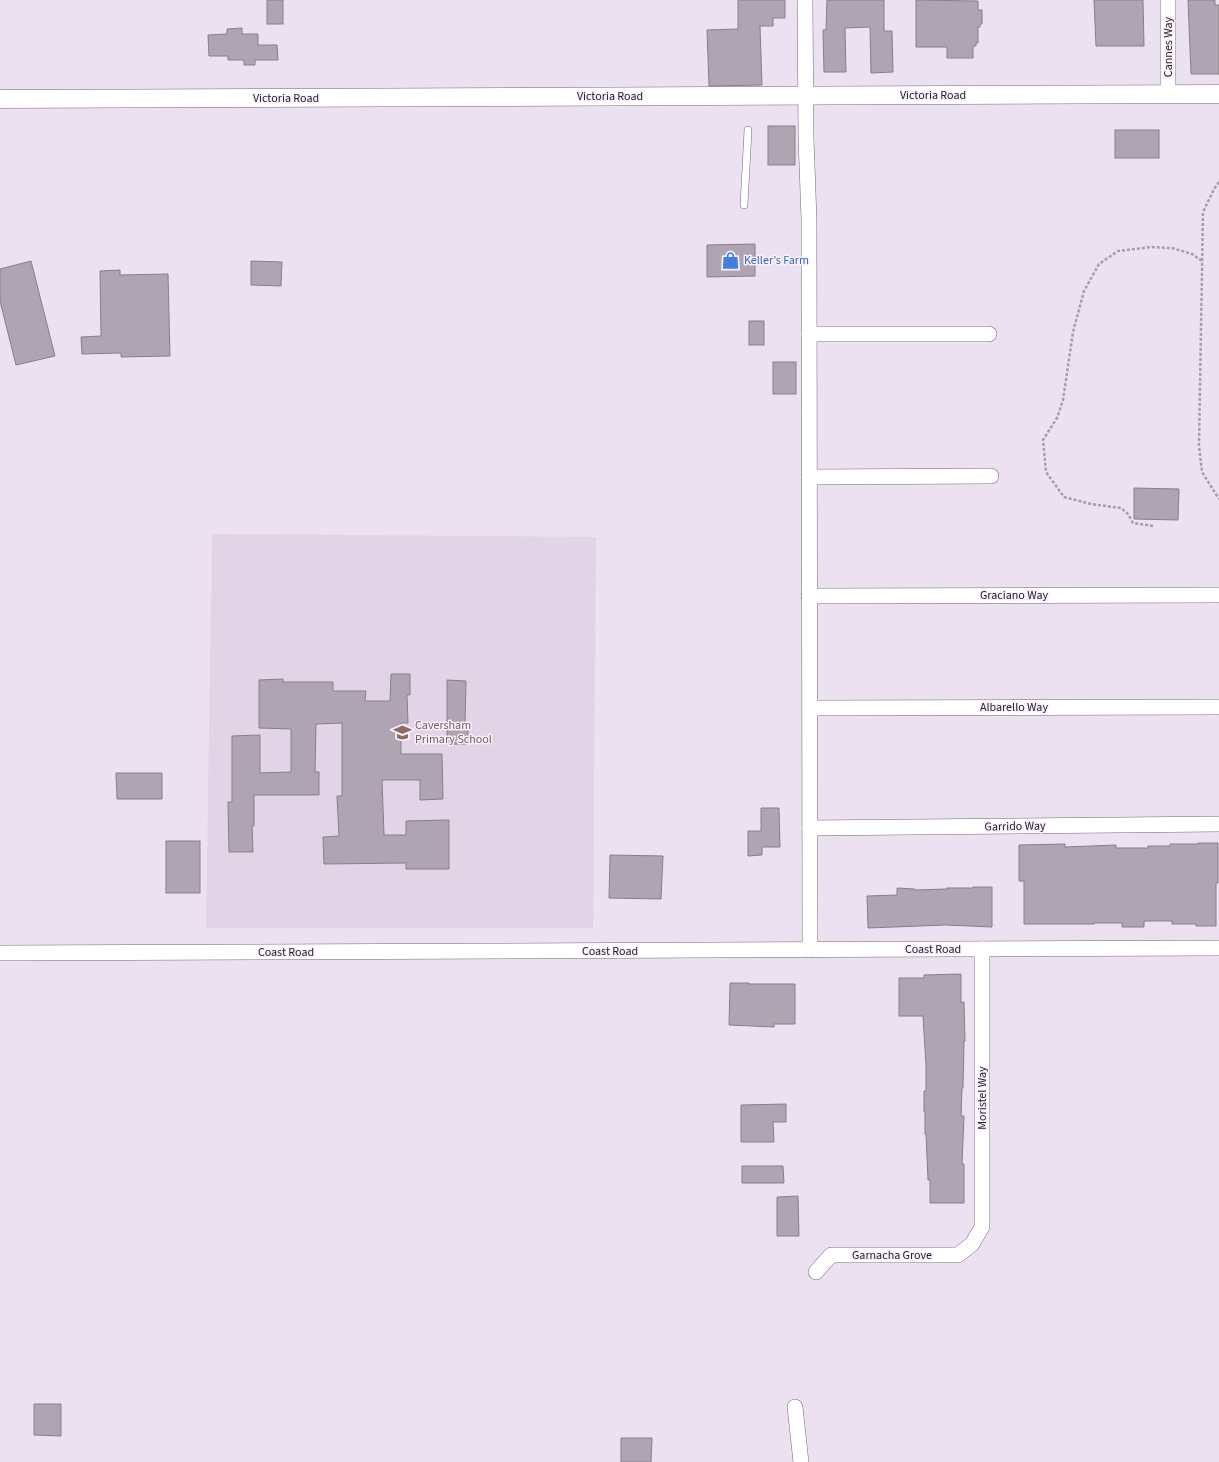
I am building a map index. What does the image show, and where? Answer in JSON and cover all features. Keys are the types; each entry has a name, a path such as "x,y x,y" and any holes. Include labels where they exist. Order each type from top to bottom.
{"street":[{"path":"805,0 809,334 810,950"},
{"name":"Cannes Way","path":"1168,0 1168,94"},
{"name":"Victoria Road","path":"0,100 1219,94"},
{"path":"809,334 989,334"},
{"path":"809,477 991,476"},
{"name":"Graciano Way","path":"809,596 1219,595"},
{"name":"Albarello Way","path":"810,708 1219,707"},
{"name":"Garrido Way","path":"810,828 1219,824"},
{"name":"Coast Road","path":"0,953 1219,948"},
{"name":"Moristel Way","path":"972,1244 982,1227 982,949"},
{"name":"Garnacha Grove","path":"816,1272 831,1255 958,1255 972,1244"},
{"path":"795,1408 801,1462"}],"lane":[{"path":"744,205 748,130"}],"path":[{"path":"1219,182 1203,212 1199,446 1202,472 1219,499"},
{"path":"1153,526 1133,523 1128,514 1121,508 1091,504 1064,497 1046,472 1044,440 1058,418 1063,400 1075,325 1084,291 1100,264 1118,251 1152,247 1172,248 1192,254 1202,261"}],"shaded area":[{"name":"Caversham Primary School","path":"212,534 596,537 593,928 206,928"}],"building":[{"path":"267,0 283,0 283,24 267,24"},
{"path":"738,0 785,0 785,18 773,18 773,26 760,26 762,85 709,86 707,30 738,29"},
{"path":"827,0 884,0 884,31 892,31 893,72 871,73 870,27 845,28 846,72 824,72 823,30 826,30"},
{"path":"916,0 978,1 978,10 982,10 982,24 978,27 978,43 976,43 976,46 973,46 973,58 947,58 947,47 916,47"},
{"path":"1094,0 1143,0 1144,46 1096,46"},
{"path":"1188,0 1215,0 1215,5 1219,5 1219,74 1191,74"},
{"path":"242,28 242,34 258,34 258,45 277,45 278,60 255,60 255,65 244,65 244,60 228,60 228,56 209,56 208,35 227,34 227,29"},
{"path":"768,126 795,126 795,165 768,165"},
{"path":"1115,130 1159,130 1159,158 1115,158"},
{"name":"Keller’s Farm","path":"755,244 755,276 707,277 707,245"},
{"path":"31,261 55,356 16,365 0,301 0,269"},
{"path":"251,261 282,262 281,286 251,285"},
{"path":"120,270 120,275 168,274 170,356 121,357 121,353 82,354 81,337 101,336 100,271"},
{"path":"749,321 764,321 764,345 749,345"},
{"path":"773,362 796,362 796,394 773,394"},
{"path":"1134,488 1179,489 1178,520 1134,519"},
{"path":"391,674 410,674 410,695 407,695 408,723 401,723 401,754 442,754 443,799 420,800 420,780 382,780 384,835 406,835 406,821 449,820 449,869 406,869 406,863 324,864 323,837 339,836 337,796 342,796 342,723 316,724 315,772 319,772 319,795 254,795 254,826 252,826 253,852 229,852 228,802 232,802 232,736 260,735 260,773 291,772 291,729 259,728 259,680 283,679 283,682 333,682 333,691 366,691 365,701 390,701"},
{"path":"447,680 466,681 465,724 468,724 468,744 447,744"},
{"path":"116,773 162,773 162,799 117,799"},
{"path":"761,808 779,808 780,847 762,847 762,855 748,856 748,831 761,831"},
{"path":"166,841 200,841 200,893 166,893"},
{"path":"1218,843 1216,926 1172,924 1172,921 1144,921 1144,927 1122,927 1122,923 1024,924 1024,881 1019,881 1019,845 1065,844 1065,847 1116,845 1116,848 1148,848 1148,846 1170,846 1170,844"},
{"path":"610,855 663,856 661,899 609,898"},
{"path":"992,887 992,927 946,925 868,928 867,896 897,895 897,888 915,890"},
{"path":"961,974 961,1002 964,1002 965,1041 961,1116 964,1116 962,1164 964,1164 964,1203 930,1203 930,1180 928,1180 924,1112 926,1065 923,1016 899,1016 899,978 924,978 924,975"},
{"path":"730,983 795,984 795,1024 774,1024 774,1027 729,1025"},
{"path":"786,1104 786,1122 773,1122 774,1142 741,1142 741,1105"},
{"path":"742,1166 783,1166 784,1183 742,1183"},
{"path":"798,1196 799,1236 777,1236 777,1197"},
{"path":"34,1404 61,1404 61,1436 34,1435"},
{"path":"621,1438 652,1438 651,1462 621,1462"}],"place":[{"name":"Keller’s Farm","path":"731,260"},
{"name":"Caversham Primary School","path":"402,732"}]}
